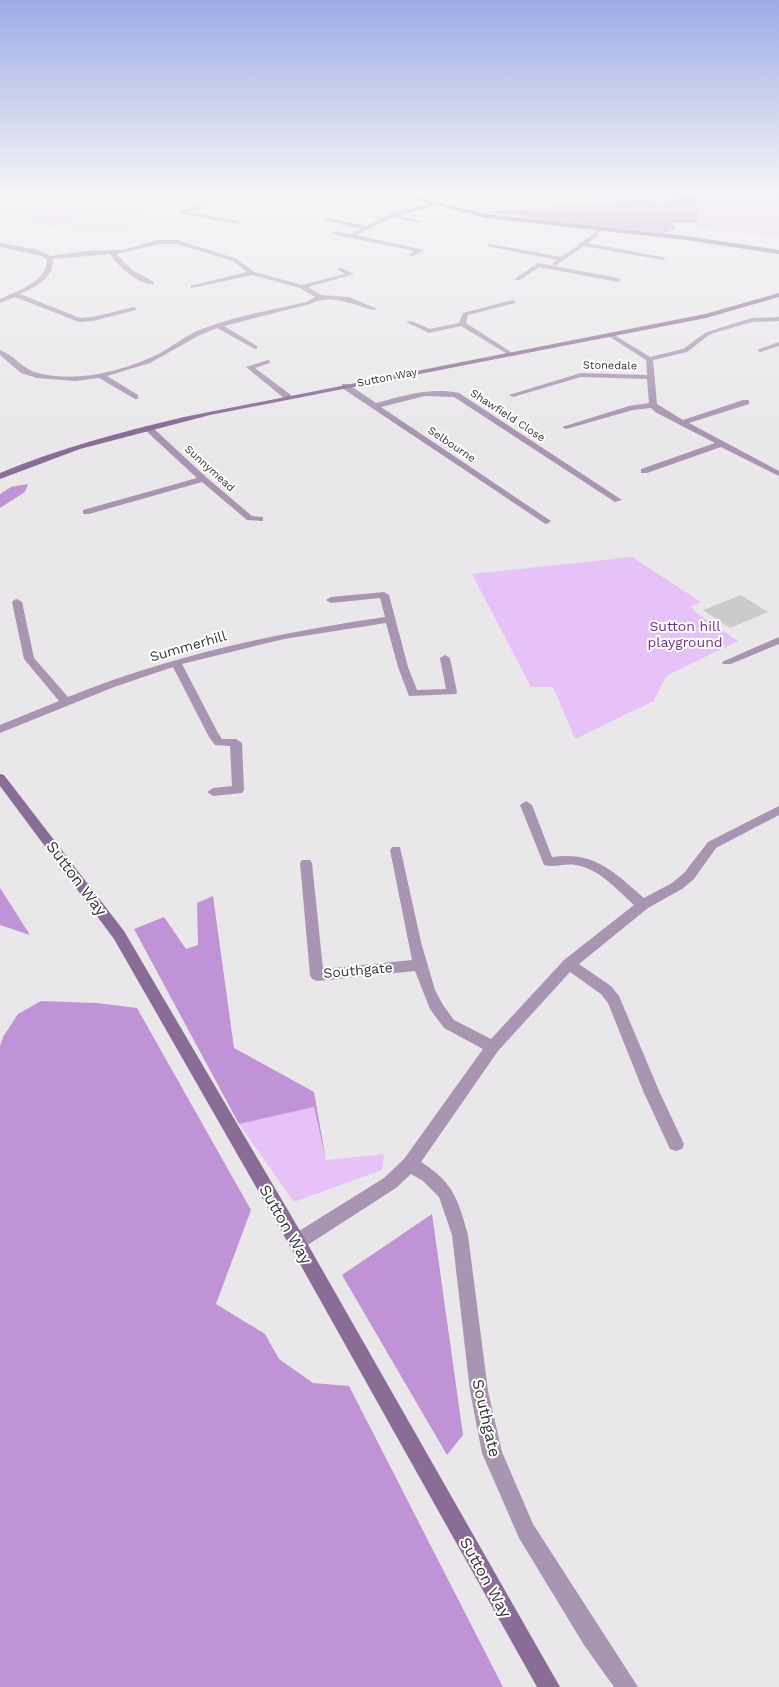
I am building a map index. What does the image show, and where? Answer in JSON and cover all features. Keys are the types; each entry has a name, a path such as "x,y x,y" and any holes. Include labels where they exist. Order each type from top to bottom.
{"street":[{"path":"0,302 42,279 50,270"},
{"path":"125,270 152,284"},
{"path":"248,270 252,273 302,287 314,292 319,297"},
{"path":"302,287 351,274 342,270"},
{"path":"518,279 531,270"},
{"path":"565,270 618,280"},
{"path":"193,288 252,273"},
{"path":"14,294 79,320 94,319 134,309"},
{"name":"Sutton Way","path":"0,476 42,460 148,428 288,397 706,316 779,295"},
{"path":"0,352 24,371 40,375 58,378 100,376 159,356 198,334 218,326 308,303 319,297 349,298 374,309"},
{"path":"462,324 465,314 513,302"},
{"path":"364,314 384,306"},
{"path":"649,359 685,351 707,334 715,331 752,320 779,319"},
{"path":"409,322 429,331 462,324 509,353"},
{"path":"218,326 255,348"},
{"name":"Stonedale","path":"609,334 649,359 652,406"},
{"path":"760,350 779,344"},
{"path":"268,362 250,367 288,397"},
{"name":"Stonedale","path":"513,395 581,375 649,378"},
{"path":"100,376 135,397"},
{"name":"Selbourne","path":"345,386 547,521"},
{"name":"Shawfield Close","path":"375,406 424,394 442,392 456,395 618,500"},
{"path":"682,423 746,402"},
{"path":"566,427 632,408 652,406 779,474"},
{"name":"Sunnymead","path":"148,428 203,479 250,518 260,519"},
{"path":"644,471 721,444"},
{"path":"86,512 203,479"},
{"path":"331,600 384,595 403,667 413,694 452,692 445,658"},
{"path":"17,602 29,659 66,702"},
{"name":"Summerhill","path":"0,729 66,702 176,662 257,641 391,619"},
{"path":"727,662 779,640"},
{"path":"176,662 213,734 219,742 236,743 238,790 213,792"},
{"name":"Sutton Way","path":"0,778 119,934 297,1242 548,1687"},
{"path":"526,805 548,862 574,860 586,862 597,868 644,906"},
{"path":"297,1242 390,1183 410,1164 493,1047 569,964 644,906 677,886 689,876 712,845 779,810"},
{"path":"396,850 420,965 431,998 439,1012 451,1025 493,1047"},
{"name":"Southgate","path":"306,863 317,975 420,965"},
{"path":"569,964 606,990 614,1000 652,1093 676,1144"},
{"name":"Southgate","path":"410,1164 429,1176 445,1192 453,1210 460,1235 479,1390 492,1453 526,1531 592,1637 627,1687"}],"green space":[{"name":"Sutton hill playground","path":"632,557 701,602 691,606 694,611 738,641 666,676 654,701 575,739 553,687 531,687 472,574"},
{"path":"314,1106 326,1160 384,1154 382,1170 294,1202 239,1124"}],"shaded area":[{"path":"28,484 25,492 0,508 0,494 11,487"},
{"path":"0,888 30,935 0,925"},
{"path":"213,896 234,1048 314,1092 326,1160 314,1107 239,1124 134,929 164,917 186,949 198,945 197,903"},
{"path":"41,1001 96,1003 137,1008 251,1210 216,1304 265,1334 279,1359 313,1383 349,1386 503,1687 0,1687 0,1046 3,1037 18,1014"},
{"path":"432,1214 463,1435 447,1455 342,1275"}],"building":[{"path":"741,595 768,612 730,628 703,610"}]}
